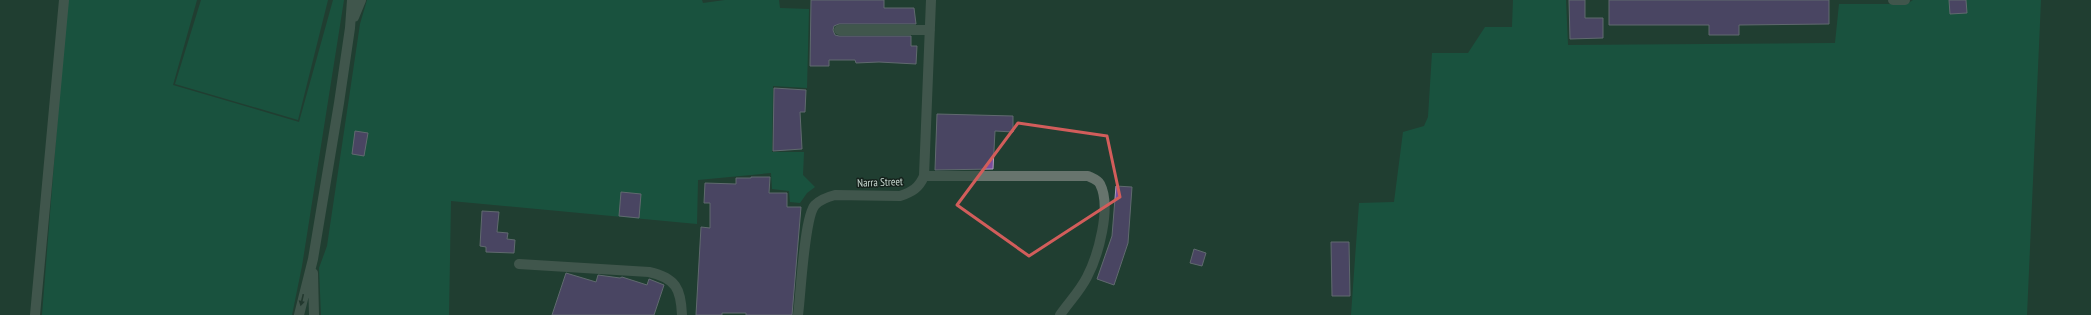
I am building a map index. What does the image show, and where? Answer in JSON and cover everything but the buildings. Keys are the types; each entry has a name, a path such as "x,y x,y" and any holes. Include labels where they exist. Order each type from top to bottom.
{"street":[{"path":"35,315 64,0"},
{"path":"298,315 313,259 350,28 352,0"},
{"path":"350,28 361,0"},
{"path":"931,0 924,176 1088,176 1096,179 1100,184 1105,216 1101,241 1087,277 1060,315"},
{"path":"1893,0 1905,0"},
{"path":"839,30 930,30"},
{"name":"Narra Street","path":"798,315 807,228 815,205 825,198 835,195 900,196 916,189 921,184 924,176"},
{"path":"313,259 314,315"},
{"path":"519,264 649,272 663,275 674,283 682,302 682,315"}],"highlighted area":[{"path":"1018,123 1107,136 1120,197 1029,256 957,205"}],"green space":[{"path":"67,0 197,0 173,85 299,122 333,0 344,0 302,266 292,315 42,315"},
{"path":"201,0 328,0 298,120 175,84"},
{"path":"367,0 702,0 703,3 725,0 779,0 780,8 809,9 807,88 773,86 772,152 804,152 803,175 815,187 807,193 800,203 790,202 789,191 772,189 771,173 698,180 697,224 451,201 449,315 321,315 319,268 327,246 360,24"},
{"path":"1513,0 1566,0 1568,45 1835,43 1839,4 1907,4 1913,0 2041,0 2027,315 1351,315 1359,203 1394,202 1403,132 1424,126 1428,117 1432,53 1468,53 1485,27 1512,27"}]}
